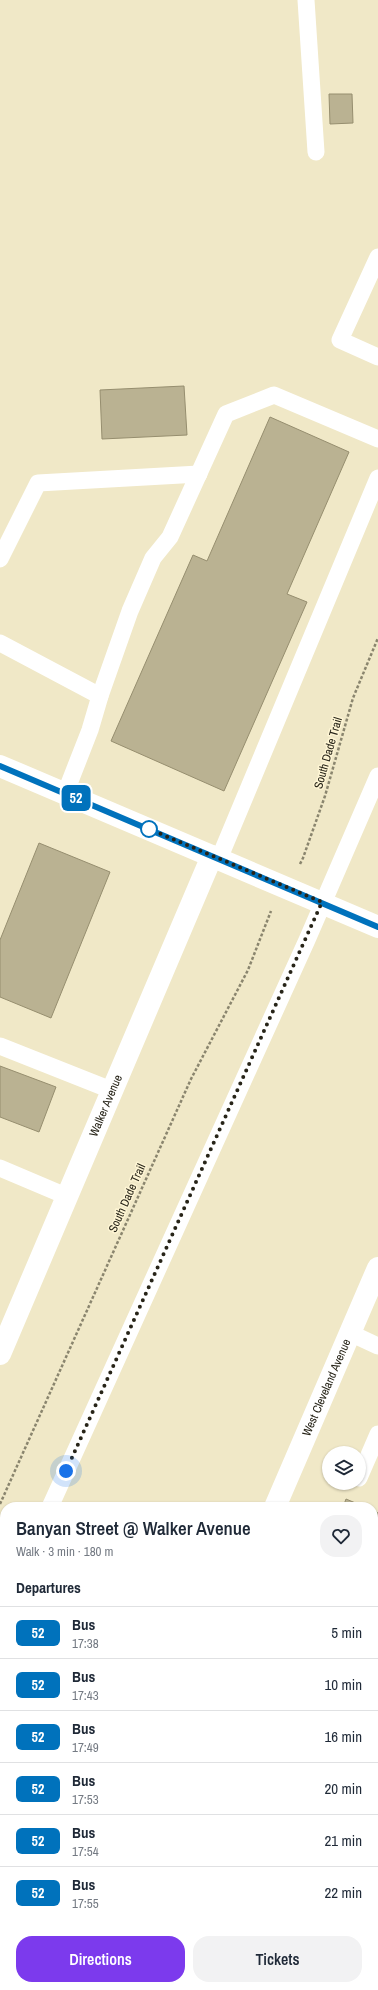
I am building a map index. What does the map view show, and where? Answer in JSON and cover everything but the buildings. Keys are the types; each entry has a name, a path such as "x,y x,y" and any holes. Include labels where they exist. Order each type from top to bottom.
{"street":[{"path":"0,766 378,927"},
{"name":"Walker Avenue","path":"0,1354 111,1090 215,857"},
{"name":"West Cleveland Avenue","path":"277,1502 378,1268"}],"lane":[{"path":"306,0 316,152"},
{"path":"378,257 340,340 378,357"},
{"path":"65,794 90,730 100,696 130,611 153,558 170,537 226,414 274,395 378,439"},
{"path":"0,559 38,483 199,474"},
{"path":"215,857 378,478"},
{"path":"1,647 100,696"},
{"path":"52,1502 378,776"},
{"path":"0,1046 111,1090"},
{"path":"0,1168 66,1196"},
{"path":"350,1333 378,1346"},
{"path":"366,1462 378,1434"}],"path":[{"name":"South Dade Trail","path":"297,868 303,858 323,802 353,698 378,638"},
{"name":"South Dade Trail","path":"1,1502 190,1079 252,961 272,908"}],"bus line":[{"name":"52","path":"0,766 285,886 378,927"}],"route":[{"path":"66,1471 294,969 322,902 149,829"}]}
